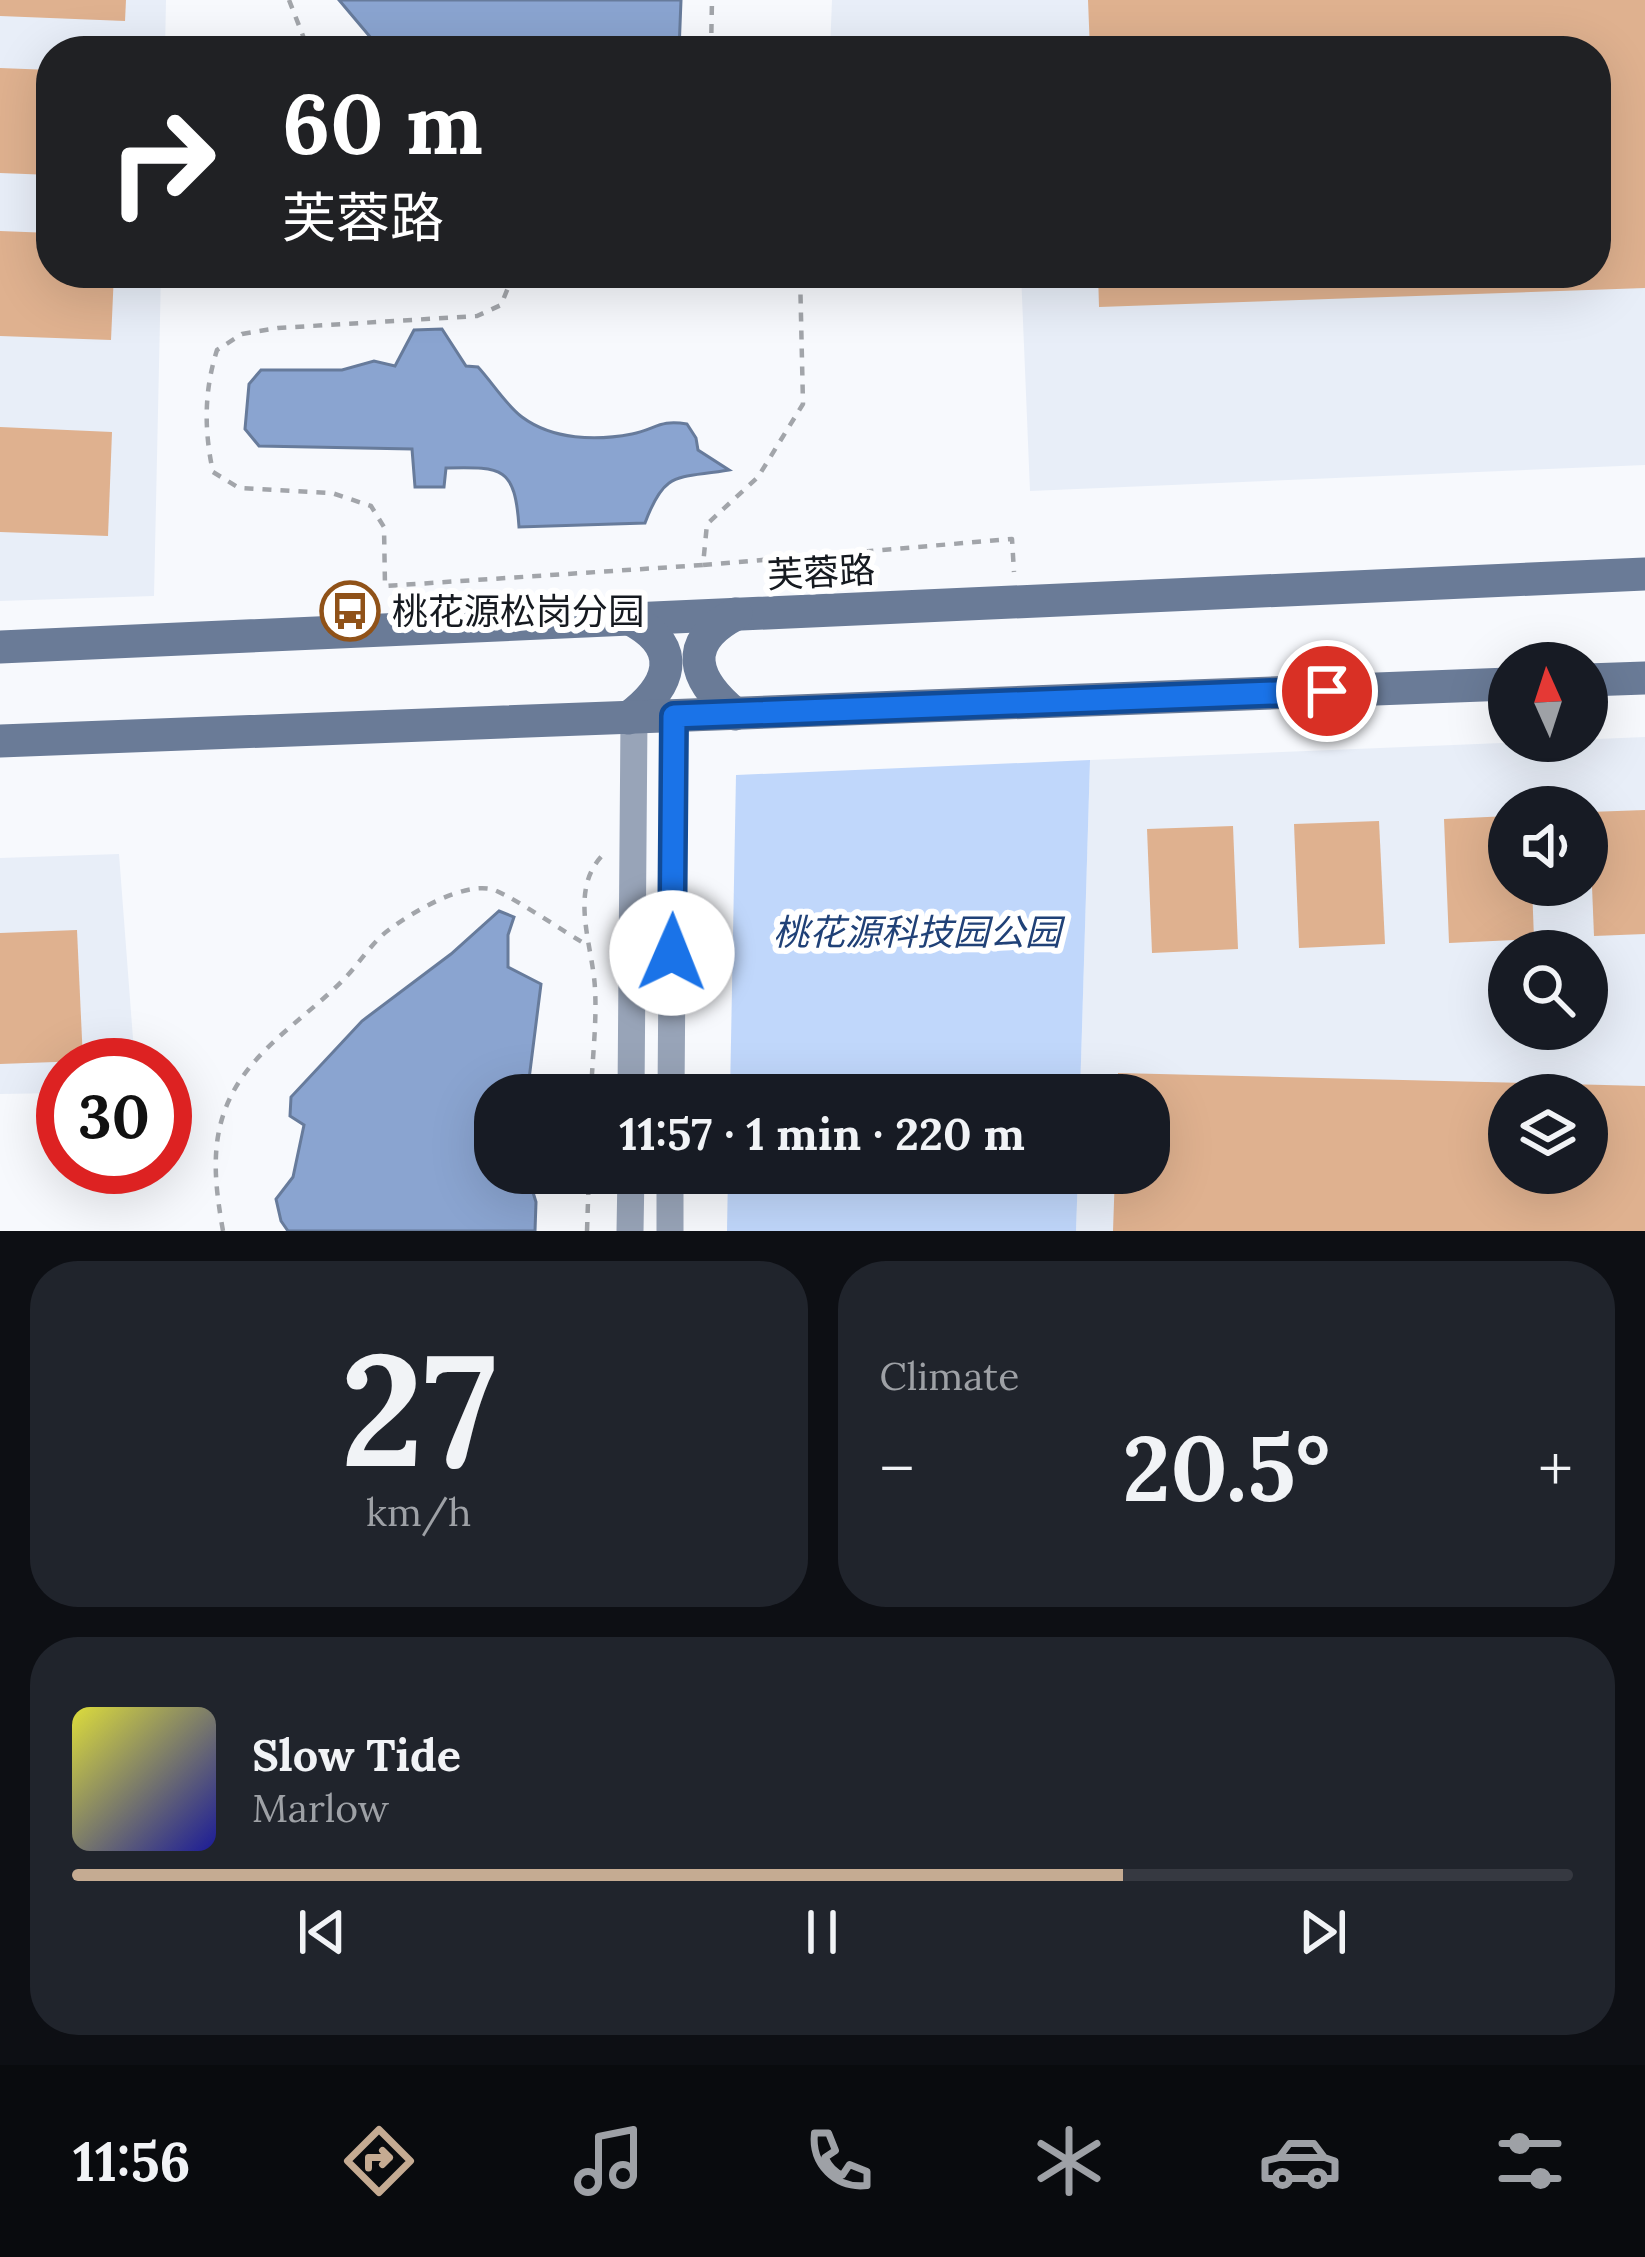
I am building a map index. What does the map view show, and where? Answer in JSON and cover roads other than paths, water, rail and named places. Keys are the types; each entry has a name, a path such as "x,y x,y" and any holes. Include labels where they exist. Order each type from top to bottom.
{"main road":[{"name":"芙蓉路","path":"0,647 1645,574"},
{"path":"735,714 713,696 701,679 698,664 700,645 709,633 736,614"},
{"path":"630,619 657,638 666,670 663,685 631,718"},
{"path":"1608,679 1645,678"},
{"path":"0,741 1488,684"}],"street":[{"path":"671,1074 674,716"},
{"path":"631,718 632,1074"},
{"path":"630,1231 631,1194"},
{"path":"670,1194 670,1231"}],"place":[{"name":"桃花源松岗分园","path":"350,611"}],"park label":[{"name":"桃花源科技园公园","path":"917,932"}]}
